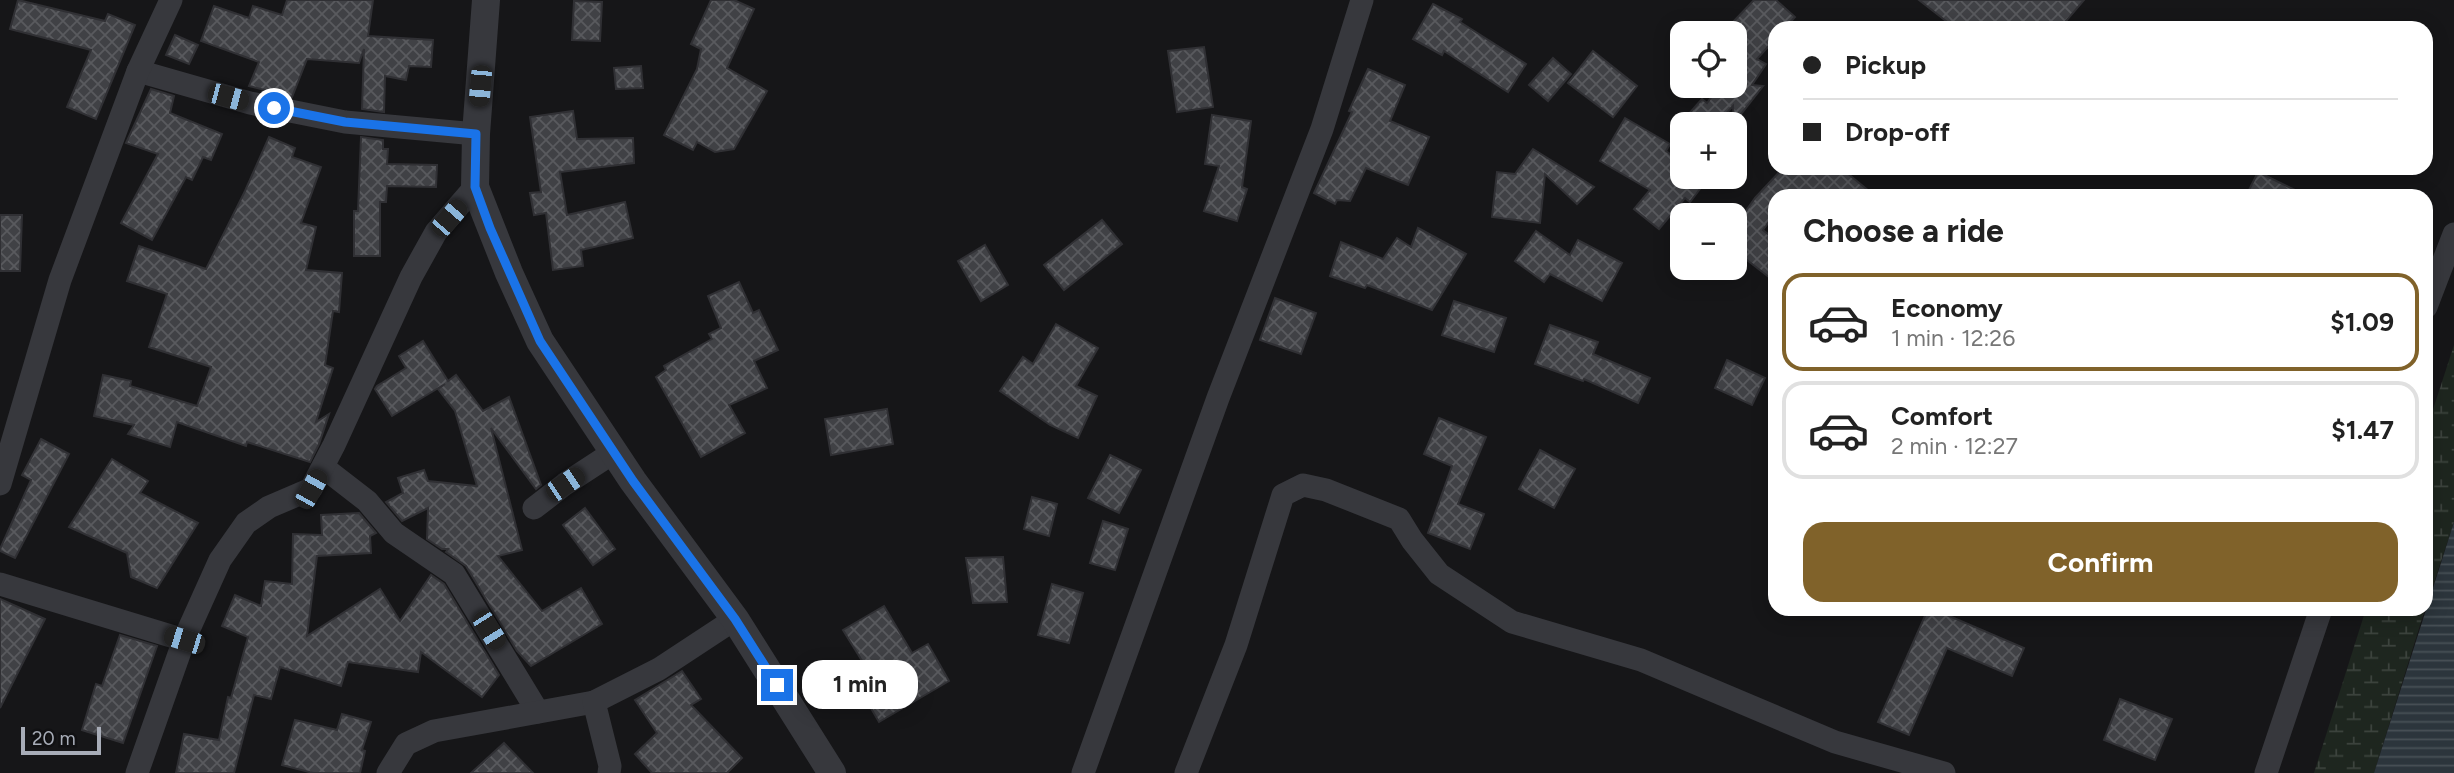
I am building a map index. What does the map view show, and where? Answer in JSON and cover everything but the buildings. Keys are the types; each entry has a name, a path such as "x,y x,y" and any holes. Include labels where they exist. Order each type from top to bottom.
{"street":[{"path":"0,484 60,280 138,71 171,0"},
{"path":"486,0 476,134 475,187 490,228 540,341 614,452 735,619 832,773"},
{"path":"1083,773 1218,398 1322,129 1362,0"},
{"path":"138,71 250,103 345,122 476,134"},
{"path":"137,773 184,640 220,560 246,523 269,507 311,489 411,277 436,233 475,187"},
{"path":"2433,289 2454,234"},
{"path":"534,508 614,452"},
{"path":"323,467 367,501 394,533 454,574 538,712"},
{"path":"1186,773 1236,645 1283,495 1303,485 1326,490 1399,519 1439,573 1512,622 1641,660 1835,742 1944,773"},
{"path":"0,584 184,640"},
{"path":"2266,773 2319,616"},
{"path":"388,773 406,744 434,731 594,702 659,668 735,619"},
{"path":"594,702 610,766 609,773"}],"green space":[{"path":"2454,345 2454,522 2433,586 2433,410"},
{"path":"2364,616 2423,616 2374,773 2314,773"}],"shaded area":[{"path":"2454,522 2454,773 2374,773 2424,616 2433,616 2433,588"}],"route":[{"path":"274,108 345,122 476,134 475,187 490,228 540,341 633,481 735,619 777,685"}]}
